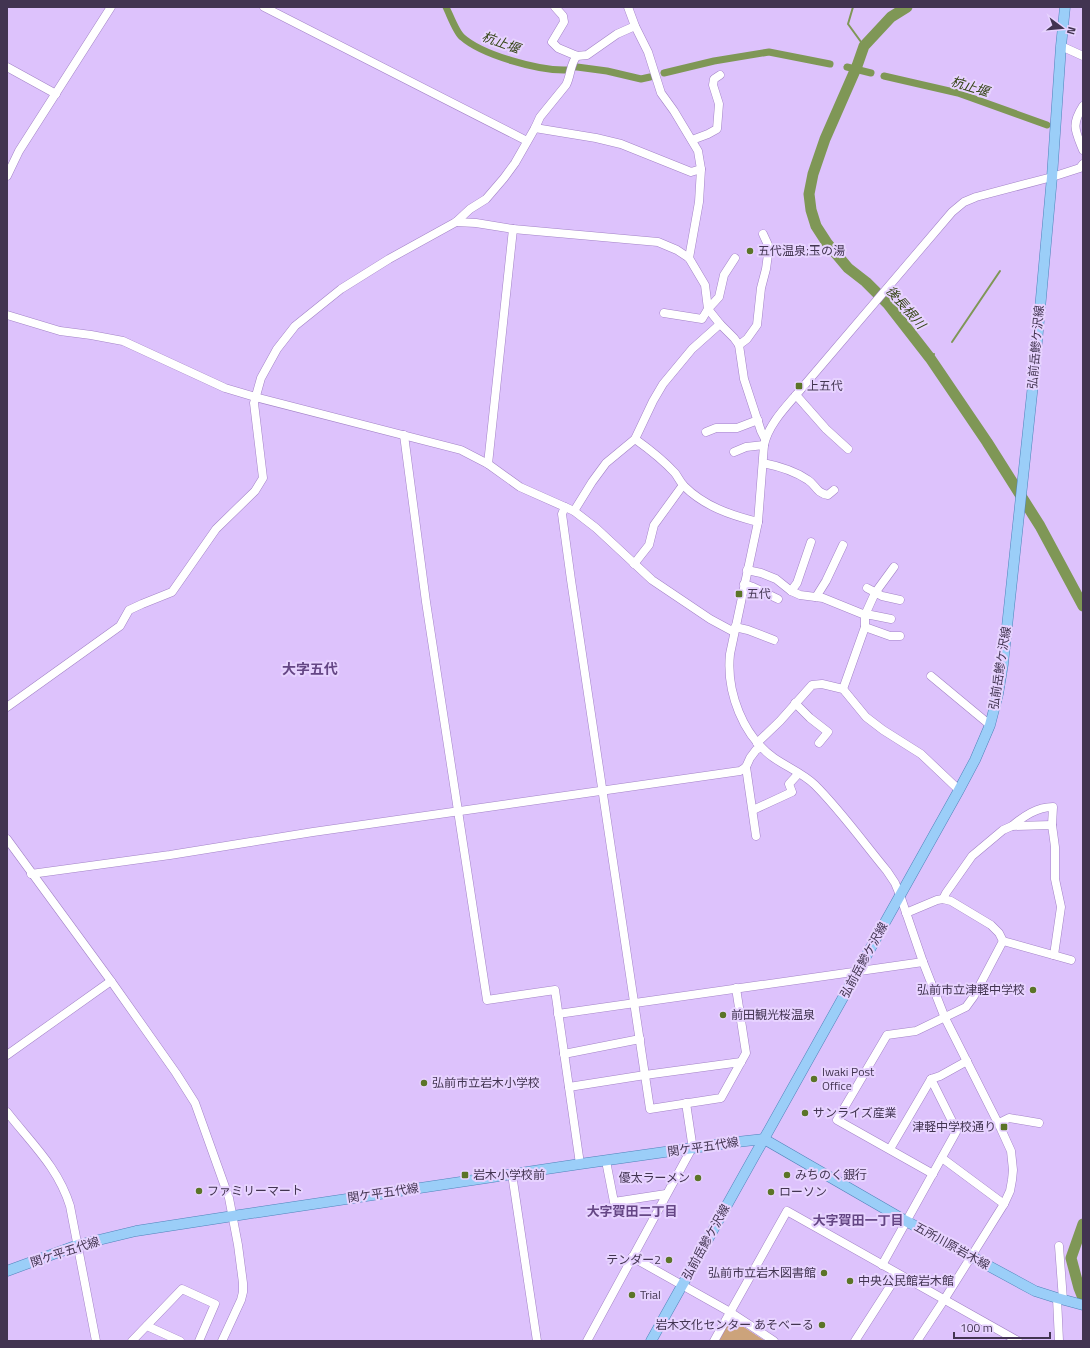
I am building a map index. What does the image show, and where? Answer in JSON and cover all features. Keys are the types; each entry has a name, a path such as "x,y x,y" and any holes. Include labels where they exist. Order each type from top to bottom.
{"main road":[{"name":"弘前岳鰺ケ沢線","path":"651,1341 959,790 975,760 990,725 998,694 1003,664 1025,459 1052,177 1065,7"},
{"name":"関ケ平五代線","path":"7,1271 78,1245 136,1231 580,1164 764,1139"},
{"name":"五所川原岩木線","path":"764,1139 906,1221 1036,1291 1083,1305"}],"street":[{"path":"7,176 19,151 111,7"},
{"path":"264,7 527,141"},
{"path":"555,7 563,16 564,22 552,42 558,48 578,56 587,55 617,34 635,26"},
{"path":"628,7 635,26 648,52 661,93 674,111 698,151 701,170 699,202 689,258"},
{"path":"1061,46 1083,56"},
{"path":"7,707 120,626 129,610 172,592 216,529 255,491 263,478 254,403 261,378 277,349 295,326 341,289 388,259 456,222 470,209 486,199 515,163 540,117 569,80 574,59 578,56"},
{"path":"7,66 56,94"},
{"path":"692,140 717,129 719,104 713,85 714,79 720,75"},
{"path":"1083,106 1076,117 1075,124 1076,134 1083,150"},
{"path":"535,128 596,138 621,144 691,172 701,170"},
{"path":"734,452 764,442 774,422 796,395 952,212 964,202 976,197 1052,177 1080,168 1083,164"},
{"path":"456,222 476,223 513,229 658,242 677,250 689,258 705,284 708,309 739,345 744,379 764,442 758,522 734,629 729,665 733,697 740,713 759,745 775,759 813,784 844,819 887,871 895,883 923,962 946,1018 1011,1151 1014,1170 1010,1191 1004,1204 972,1257 917,1341"},
{"path":"488,464 513,229"},
{"path":"739,345 747,339 757,324 761,288 766,270 769,247 763,234"},
{"path":"664,313 702,319 708,309 719,297 724,275 735,258"},
{"path":"7,315 60,331 123,341 225,388 461,450 488,464 520,487 574,511 596,528 652,580 710,618 734,629 748,630 774,640"},
{"path":"574,511 606,463 635,440 653,401 664,384 692,349 720,324"},
{"path":"796,395 826,429 848,449"},
{"path":"706,432 716,428 737,428 758,420"},
{"path":"404,435 426,602 486,1000 555,990 580,1164"},
{"path":"635,440 650,449 674,473 683,485 703,501 725,512 758,522"},
{"path":"763,463 778,466 809,480 817,490 823,494 828,495 834,490"},
{"path":"634,564 649,545 654,525 683,485"},
{"path":"565,507 562,514 650,1109 721,1098 746,1053 736,988"},
{"path":"792,591 797,583 811,542"},
{"path":"816,597 826,581 843,545"},
{"path":"843,689 865,627 865,615 875,593 894,567"},
{"path":"747,570 761,573 776,579 800,595 823,598 865,615 891,619"},
{"path":"744,584 778,599"},
{"path":"868,588 875,593 900,600"},
{"path":"865,627 890,636 900,636"},
{"path":"931,676 990,725"},
{"path":"32,874 740,771 746,767 759,745 812,685 822,684 843,689 866,717 883,730 921,754 959,790"},
{"path":"796,703 810,718 828,732 819,743"},
{"path":"746,767 756,836"},
{"path":"753,810 792,792 789,784 798,774"},
{"path":"943,899 972,856 1003,830 1044,807 1053,807 1052,825 1055,879 1061,908 1054,955"},
{"path":"1012,826 1052,825"},
{"path":"7,839 111,981 195,1103 224,1185 233,1216 238,1245 243,1292 222,1341"},
{"path":"906,913 943,899 951,901 991,926 999,933 1003,941 1071,960"},
{"path":"933,1174 837,1120 887,1035 916,1031 946,1018 966,1007 974,996 1003,941"},
{"path":"558,1014 923,962"},
{"path":"7,1055 111,981"},
{"path":"564,1054 640,1039"},
{"path":"890,1149 930,1079 940,1076 967,1061"},
{"path":"569,1087 645,1074 741,1062"},
{"path":"882,1265 956,1132 956,1129 930,1079"},
{"path":"587,1341 692,1148 686,1103"},
{"path":"7,1112 52,1167 62,1184 70,1206 96,1341"},
{"path":"998,1123 1009,1118 1039,1123"},
{"path":"942,1158 1004,1204"},
{"path":"606,1161 614,1202 666,1194"},
{"path":"512,1174 537,1341"},
{"path":"714,1341 787,1211 1018,1341"},
{"path":"1059,1246 1063,1300 1059,1341"},
{"path":"632,1257 730,1312 774,1341"},
{"path":"855,1341 898,1274"},
{"path":"132,1341 182,1289 215,1304 199,1341"},
{"path":"147,1326 180,1341"}],"shaded area":[{"path":"733,1320 765,1341 717,1341 729,1321"}],"waterway":[{"name":"杭止堰","path":"446,7 460,35 471,44 512,61 542,68 567,70"},
{"path":"853,7 848,24 864,46"},
{"name":"後長根川","path":"907,7 891,17 864,46 857,66 825,139 813,174 809,194 811,210 816,226 827,243 848,268 866,282 888,304 930,358 987,442 1040,526 1083,606"},
{"name":"杭止堰","path":"664,73 714,61 769,52 830,64"},
{"name":"杭止堰","path":"573,67 607,71 641,79 650,77"},
{"name":"杭止堰","path":"847,67 871,73"},
{"name":"杭止堰","path":"884,76 958,93 1047,125"},
{"path":"952,342 1000,271"},
{"name":"後長根川","path":"930,358 934,354"},
{"name":"後長根川","path":"1083,1224 1071,1258 1083,1298"}],"place":[{"name":"五代温泉;玉の湯","path":"750,251"},
{"name":"上五代","path":"799,386"},
{"name":"五代","path":"739,594"},
{"name":"弘前市立津軽中学校","path":"1033,990"},
{"name":"前田観光桜温泉","path":"723,1015"},
{"name":"Iwaki Post Office","path":"814,1079"},
{"name":"弘前市立岩木小学校","path":"424,1083"},
{"name":"サンライズ産業","path":"805,1113"},
{"name":"津軽中学校通り","path":"1004,1127"},
{"name":"岩木小学校前","path":"465,1175"},
{"name":"みちのく銀行","path":"787,1175"},
{"name":"優太ラーメン","path":"698,1178"},
{"name":"ファミリーマート","path":"199,1191"},
{"name":"ローソン","path":"771,1192"},
{"name":"テンダー2","path":"669,1260"},
{"name":"弘前市立岩木図書館","path":"824,1273"},
{"name":"中央公民館岩木館","path":"850,1281"},
{"name":"Trial","path":"632,1295"},
{"name":"岩木文化センター あそべーる","path":"822,1325"}],"district":[{"name":"大字五代","path":"310,669"},
{"name":"大字賀田二丁目","path":"632,1211"},
{"name":"大字賀田一丁目","path":"858,1220"}]}
